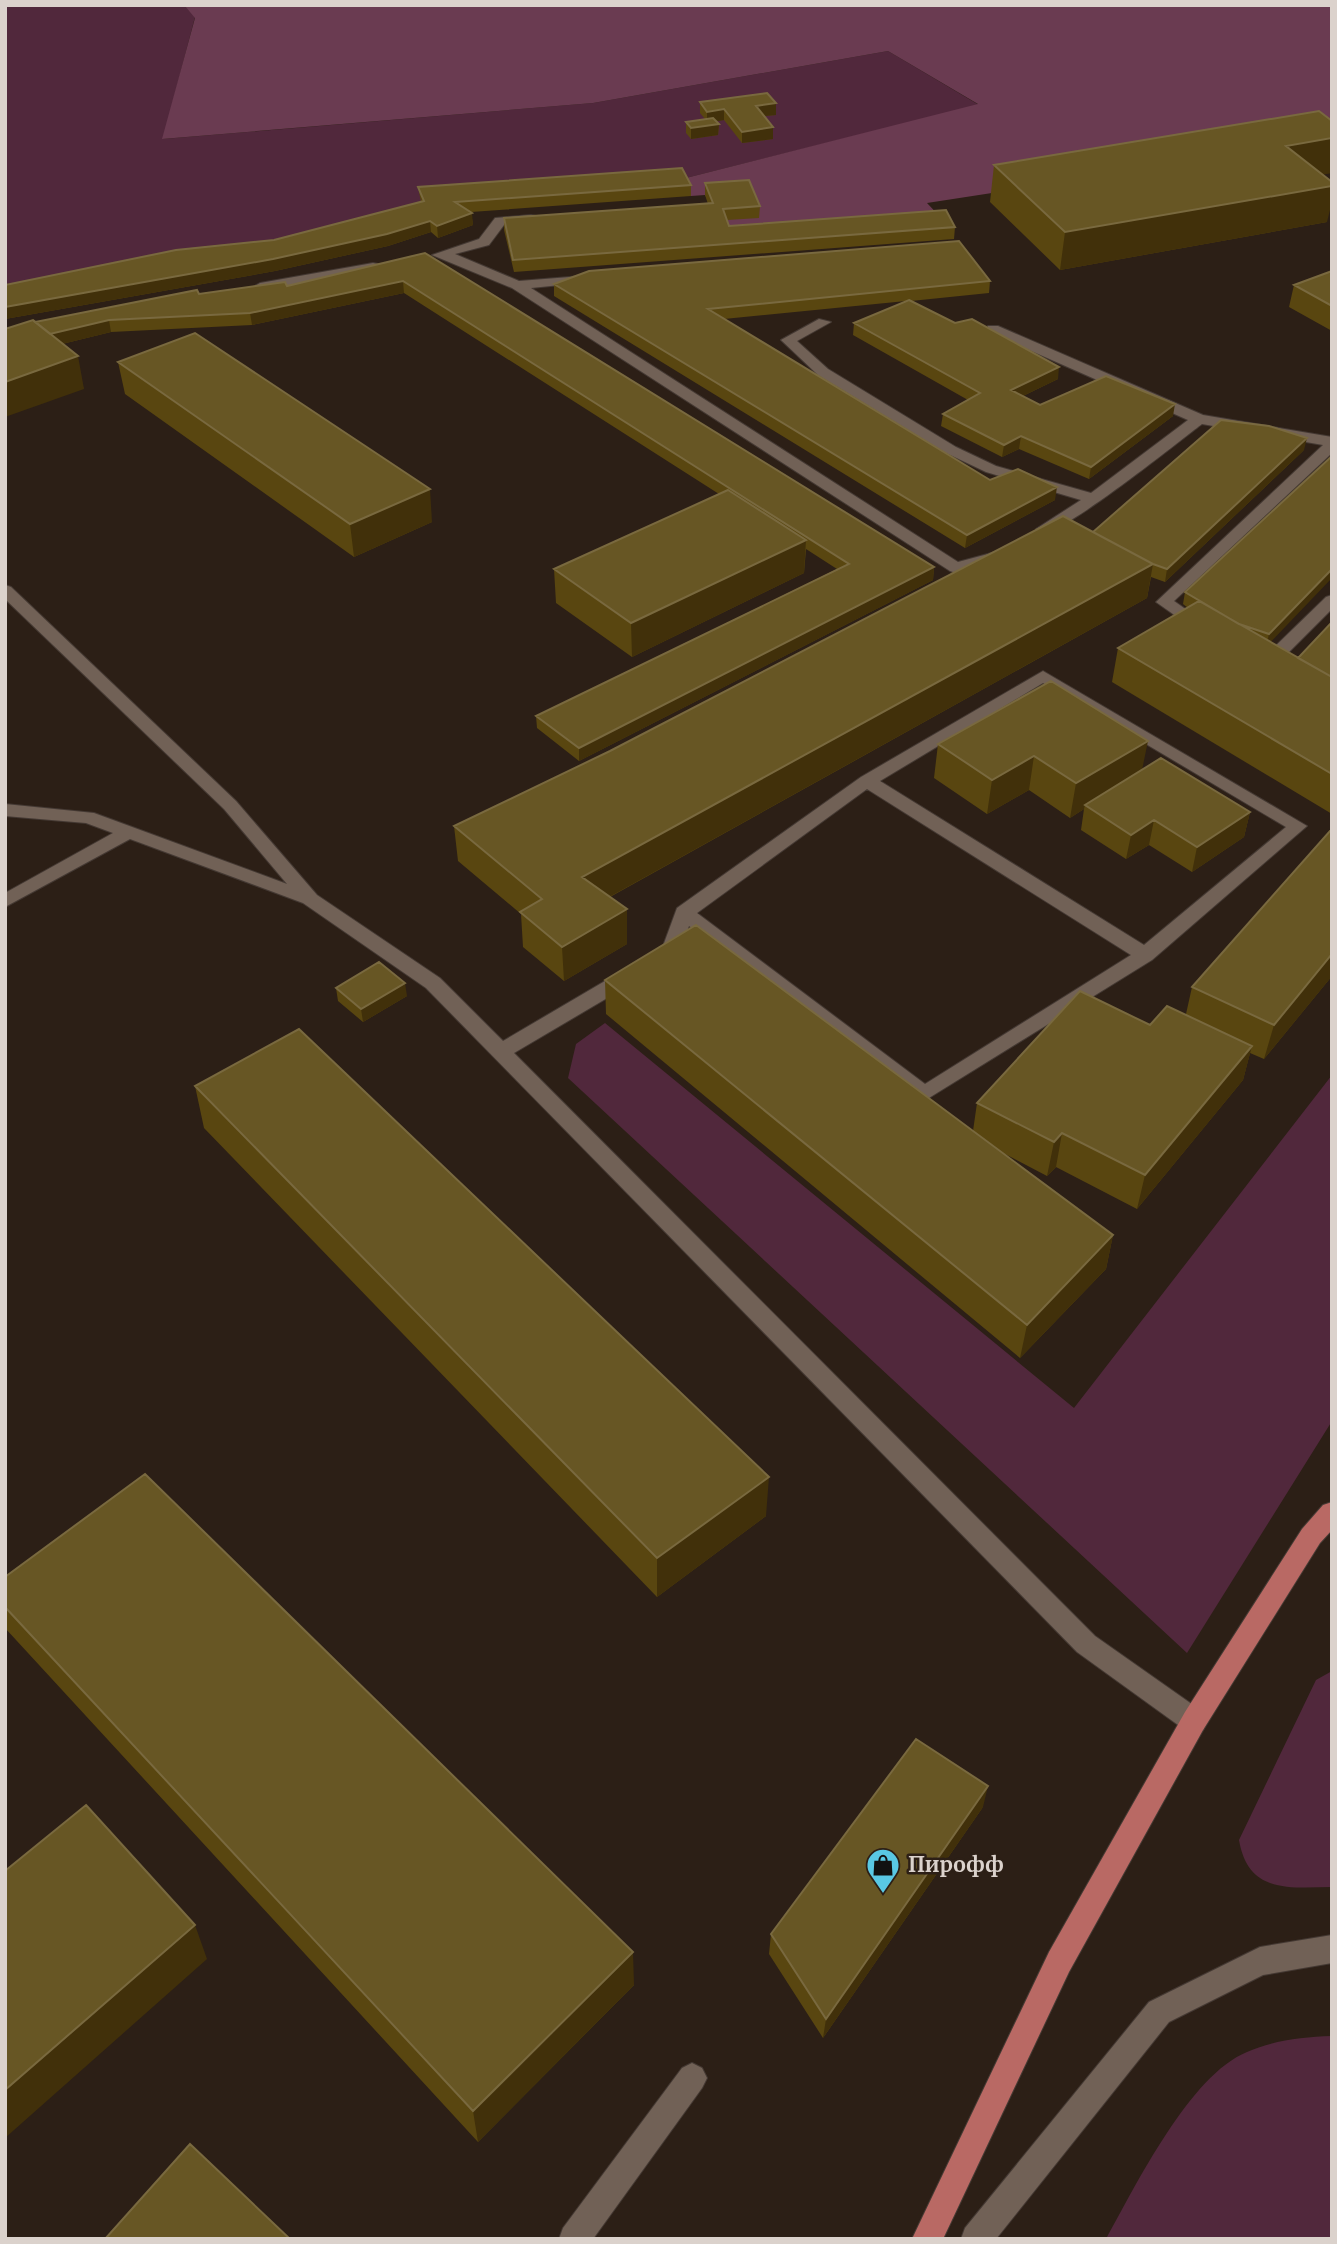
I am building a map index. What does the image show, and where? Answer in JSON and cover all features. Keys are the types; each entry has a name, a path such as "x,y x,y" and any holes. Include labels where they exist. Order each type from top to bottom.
{"main road":[{"path":"927,2239 1059,1962 1194,1721 1311,1536 1332,1512"}],"street":[{"path":"541,218 500,221 484,242 437,256 517,285 956,568 1010,553"},
{"path":"243,290 390,264"},
{"path":"517,285 611,276"},
{"path":"824,323 788,340 823,372 951,450 991,469 1093,499"},
{"path":"993,329 1199,419 1332,443"},
{"path":"1031,540 1093,499 1199,419"},
{"path":"1219,638 1164,602 1332,443"},
{"path":"5,590 230,805 310,899"},
{"path":"1283,680 1258,663 1332,600"},
{"path":"500,1052 671,950 684,913 867,781 1043,676 1298,825 1145,955 924,1094 684,913"},
{"path":"867,781 1145,955"},
{"path":"5,810 88,817 310,899 433,983 1086,1644 1194,1721"},
{"path":"5,901 129,832"},
{"path":"976,2239 1159,2012 1260,1961 1332,1949"},
{"path":"574,2239 692,2078"}],"shaded area":[{"path":"5,5 184,5 195,17 163,139 593,103 888,51 979,105 682,179 425,213 5,297"},
{"path":"184,5 1332,5 1332,141 927,203 945,222 729,237 705,195 691,196 682,179 978,104 888,51 593,103 162,139 195,18"},
{"path":"605,1023 1074,1408 1332,1075 1332,1421 1187,1653 568,1078 576,1044"},
{"path":"1332,1671 1332,1887 1300,1888 1272,1884 1251,1870 1239,1840 1316,1680"},
{"path":"1332,2036 1332,2239 1106,2239 1166,2134 1205,2083 1226,2064 1247,2052 1278,2042"}],"building":[{"path":"767,93 776,103 756,106 773,127 742,132 724,109 707,112 700,102"},
{"path":"1319,111 1332,121 1332,138 1286,146 1332,182 1332,186 1065,232 994,165"},
{"path":"713,118 719,124 691,128 686,122"},
{"path":"682,168 691,185 455,202 472,213 437,226 430,221 387,234 273,259 5,307 5,285 176,250 274,240 424,201 418,187"},
{"path":"749,180 760,206 723,209 729,226 946,210 955,227 513,260 504,218 713,203 705,183"},
{"path":"959,241 990,281 708,309 990,480 1018,469 1057,487 967,535 554,284 589,271"},
{"path":"425,253 934,567 579,748 536,716 849,564 403,281 250,313 109,320 50,334 35,322 197,290 199,294 285,282 287,286"},
{"path":"1332,271 1332,306 1294,285"},
{"path":"909,300 955,323 972,319 1059,367 1011,390 1040,405 1106,376 1175,404 1091,467 1021,436 1004,445 943,414 980,393 854,323"},
{"path":"33,320 78,356 5,382 5,329"},
{"path":"195,333 430,489 350,524 118,362"},
{"path":"1221,420 1269,426 1307,438 1167,569 1093,532"},
{"path":"1332,456 1332,569 1269,634 1239,624 1185,592"},
{"path":"728,490 806,540 631,623 554,569"},
{"path":"1063,516 1153,564 582,877 627,909 562,947 520,912 542,899 454,826 610,751"},
{"path":"1199,601 1332,677 1332,774 1118,648"},
{"path":"1332,622 1332,677 1298,658"},
{"path":"1051,681 1148,741 1076,783 1034,756 992,780 938,744"},
{"path":"1161,758 1250,812 1197,847 1154,820 1131,835 1085,805"},
{"path":"1330,831 1332,954 1274,1025 1192,987"},
{"path":"696,925 1113,1235 1027,1325 605,980"},
{"path":"379,962 405,983 361,1009 336,988"},
{"path":"1080,991 1150,1025 1167,1006 1252,1046 1145,1175 1062,1133 1054,1142 977,1103"},
{"path":"299,1029 769,1477 657,1558 195,1086"},
{"path":"145,1474 633,1952 473,2111 5,1607 5,1577"},
{"path":"916,1739 988,1786 826,2019 771,1934"},
{"path":"86,1805 195,1925 5,2090 5,1871"},
{"path":"190,2144 290,2239 105,2239"}],"place":[{"name":"Пирофф","path":"883,1895"}]}
